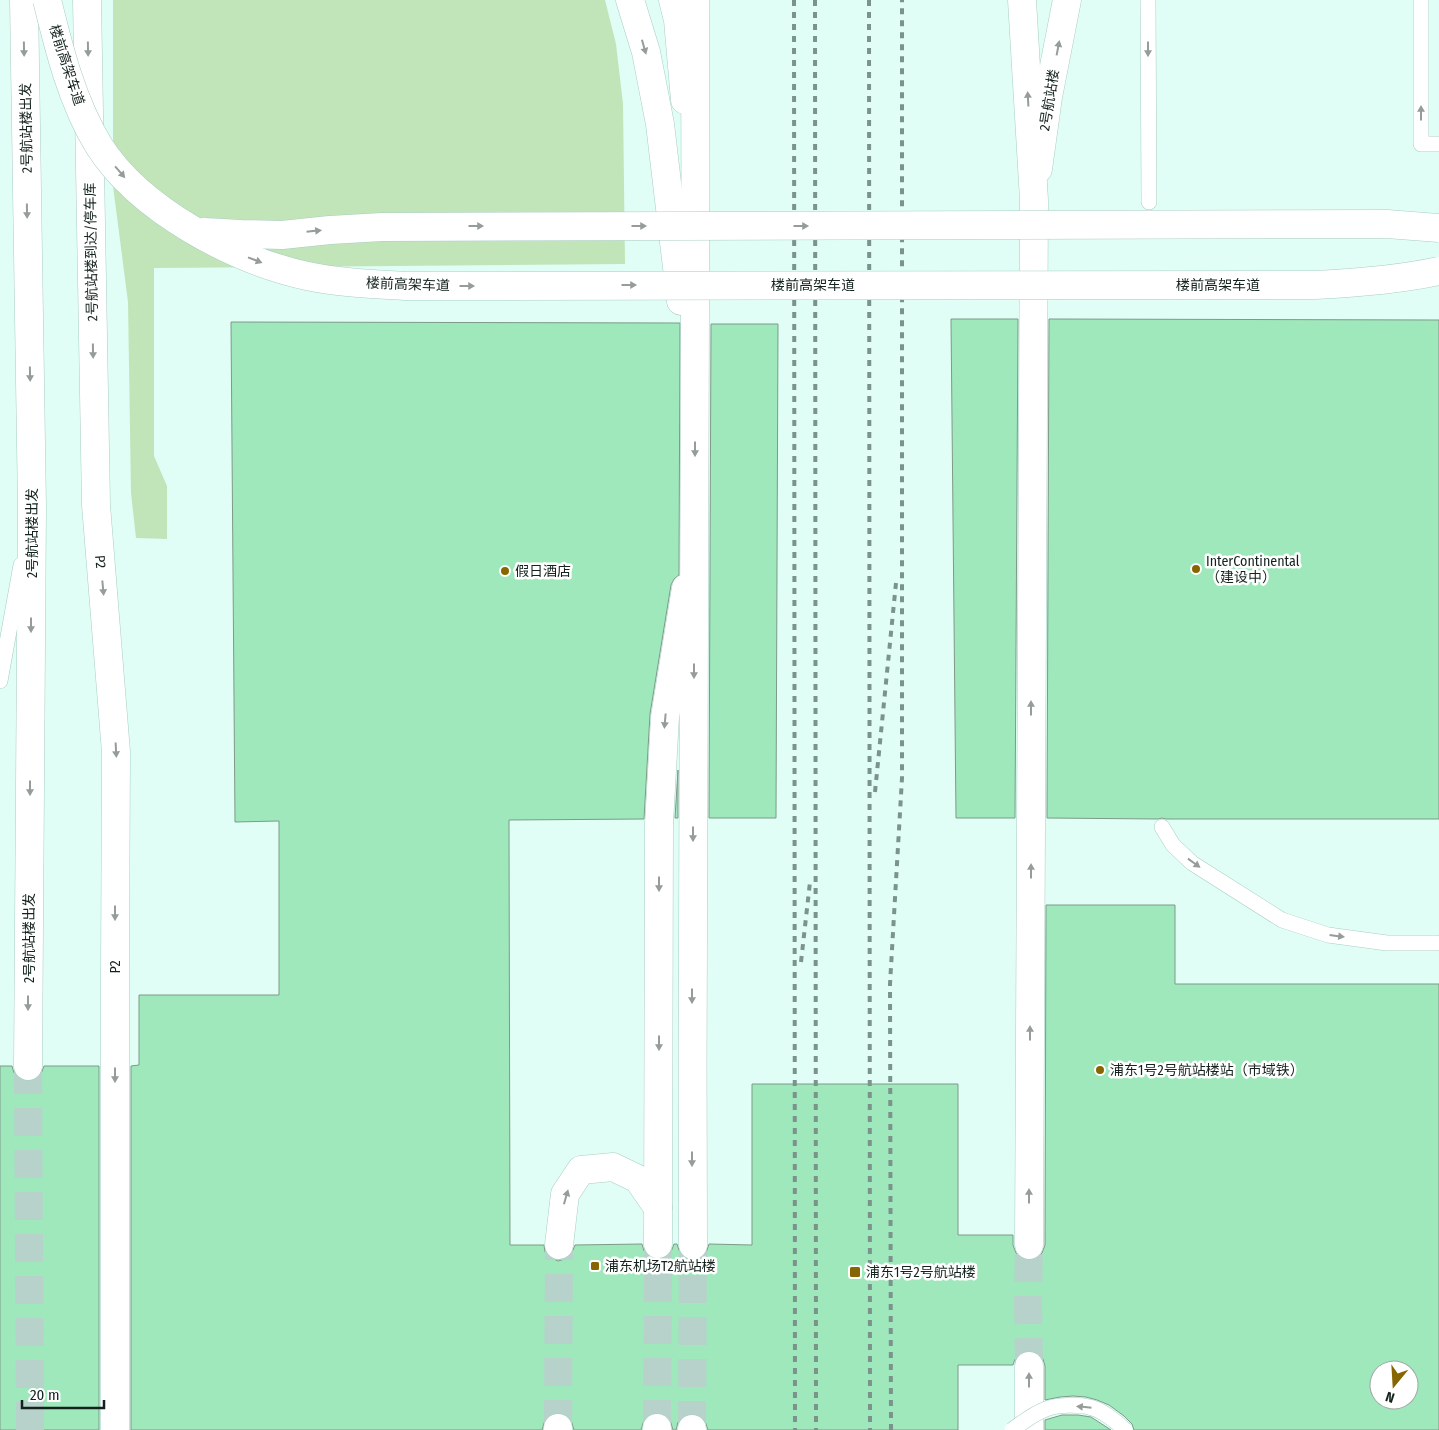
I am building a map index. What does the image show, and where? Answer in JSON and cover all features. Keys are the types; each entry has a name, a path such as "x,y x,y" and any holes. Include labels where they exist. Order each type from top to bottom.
{"main road":[{"name":"2号航站楼出发","path":"24,0 32,507 28,1066"},
{"name":"楼前高架车道","path":"47,0 57,39 79,107 99,146 121,174 167,213 196,232 262,263 306,276 355,283 408,286 1315,285 1371,282 1439,271"},
{"name":"2号航站楼到达/停车库","path":"87,0 96,505"},
{"path":"630,0 646,52 660,124 695,418"},
{"path":"673,0 678,20 696,225"},
{"path":"693,1245 695,0"},
{"path":"1022,0 1034,200 1029,1244"},
{"name":"2号航站楼","path":"1034,200 1048,97 1067,0"},
{"path":"196,232 282,235 374,227 422,226 1387,224 1439,228"},
{"name":"P2","path":"96,505 116,752 115,1430"},
{"path":"658,1244 659,824 665,717 695,535"},
{"path":"559,1245 565,1194 581,1170 613,1167 638,1179 658,1208"},
{"path":"1029,1366 1029,1430"}],"lane":[{"path":"1148,0 1149,202"},
{"path":"1421,0 1421,144 1439,144"},
{"path":"0,681 32,507"},
{"path":"1162,827 1173,845 1192,863 1282,920 1328,935 1387,942 1436,943"},
{"path":"1012,1430 1030,1416 1048,1408 1066,1406 1090,1407 1117,1421 1125,1430"}],"green space":[{"path":"113,0 605,0 616,44 623,104 625,264 154,268 154,456 167,486 167,539 136,538 131,493 128,302 113,186"}],"building":[{"path":"951,319 1018,319 1015,818 956,818"},
{"name":"InterContinental （建设中）","path":"1049,319 1439,320 1439,819 1047,818"},
{"path":"231,322 680,323 679,575 671,585 650,714 644,819 509,820 510,1245 544,1245 545,1252 549,1257 558,1261 571,1255 575,1245 642,1244 644,1251 650,1257 658,1260 666,1257 671,1252 674,1244 677,1244 680,1253 686,1259 694,1261 700,1259 706,1253 709,1244 752,1245 752,1084 958,1084 958,1235 1013,1235 1013,1245 1016,1253 1028,1261 1036,1259 1042,1253 1045,1245 1046,905 1175,905 1175,984 1439,984 1439,1430 1134,1430 1132,1424 1124,1416 1109,1405 1097,1400 1073,1396 1045,1400 1045,1366 1043,1359 1037,1353 1029,1350 1021,1353 1015,1359 1013,1365 958,1365 958,1430 708,1430 705,1421 699,1415 692,1413 684,1416 678,1422 676,1430 673,1430 670,1420 664,1414 657,1412 650,1414 644,1420 641,1430 574,1430 571,1420 565,1414 558,1412 551,1414 545,1420 542,1430 131,1430 131,1066 139,1065 139,995 279,995 279,821 235,822"},
{"path":"711,324 778,324 776,818 709,818"},
{"path":"678,770 678,818 675,818"},
{"path":"0,1066 12,1066 14,1073 20,1079 28,1082 35,1080 41,1074 44,1066 99,1066 99,1430 0,1430"},
{"path":"1062,1415 1091,1417 1111,1430 1045,1430 1045,1420"}],"tunnel":[{"path":"28,1066 30,1430"},
{"path":"657,1428 658,1244"},
{"path":"558,1428 559,1245"},
{"path":"692,1429 693,1245"},
{"path":"1029,1245 1029,1366"}],"railway":[{"path":"794,0 795,1430"},
{"path":"815,0 816,1430"},
{"path":"869,0 870,1430"},
{"path":"891,1430 890,984 902,778 902,0"},
{"path":"875,792 896,583"},
{"path":"801,962 810,882"}],"place":[{"name":"InterContinental （建设中）","path":"1196,569"},
{"name":"假日酒店","path":"505,571"},
{"name":"浦东1号2号航站楼站（市域铁）","path":"1100,1070"},
{"name":"浦东机场T2航站楼","path":"595,1266"},
{"name":"浦东1号2号航站楼","path":"855,1272"}]}
